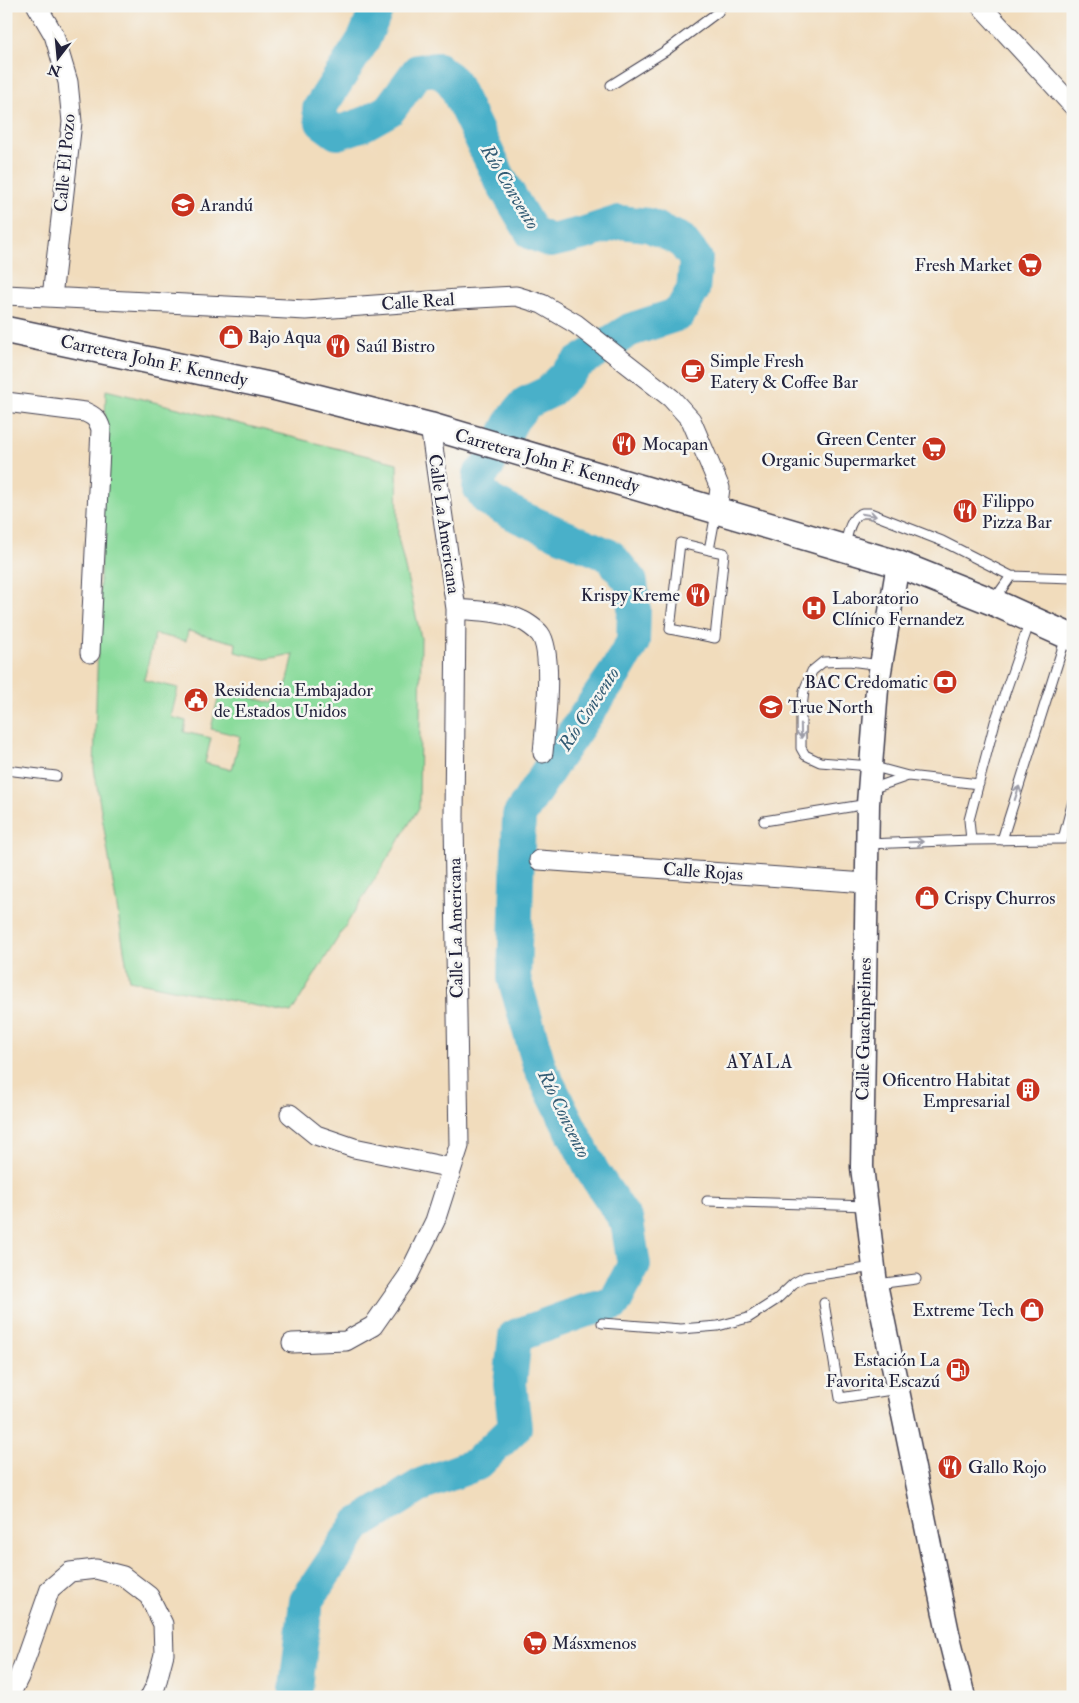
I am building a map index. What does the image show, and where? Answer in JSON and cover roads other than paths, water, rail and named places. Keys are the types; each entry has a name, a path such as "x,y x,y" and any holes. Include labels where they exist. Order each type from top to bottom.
{"main road":[{"name":"Carretera John F. Kennedy","path":"6,330 270,386 430,426 898,564 993,602 1070,637"}],"street":[{"name":"Calle El Pozo","path":"37,6 54,35 68,82 72,122 52,297"},
{"path":"981,6 1073,106"},
{"name":"Calle Real","path":"6,294 306,310 516,296 542,304 576,324 671,398 691,420 720,488 717,511"},
{"path":"6,402 86,412 94,416 98,421 102,438 90,652"},
{"name":"Calle La Americana","path":"292,1343 346,1341 373,1326 408,1276 435,1221 459,1146 454,819 456,609 430,426"},
{"name":"Calle Guachipelines","path":"898,564 881,665 869,797 862,1167 875,1275 924,1520 964,1697"},
{"path":"456,609 500,614 521,620 540,634 546,652 548,690 543,753"},
{"name":"Calle Rojas","path":"540,860 866,883"},
{"path":"290,1114 316,1135 354,1148 452,1168"},
{"path":"9,1697 19,1677 50,1589 70,1572 96,1569 123,1576 149,1596 163,1624 164,1654 156,1685 150,1697"}],"lane":[{"path":"611,85 667,50 718,12 721,6"},
{"path":"709,550 717,511"},
{"path":"844,548 851,525 857,516 862,513 870,514 942,541 1011,576 1073,578"},
{"path":"680,543 709,550 724,553 715,638 670,629 680,543"},
{"path":"993,602 1011,576"},
{"path":"971,840 969,820 995,722 1030,619"},
{"path":"1002,840 1070,637"},
{"path":"881,665 848,661 823,662 812,671 804,691 801,716 801,748 805,755 820,762 871,766 908,776 979,784"},
{"path":"6,770 56,776"},
{"path":"764,822 869,797 908,776"},
{"path":"867,844 1063,839 1073,802"},
{"path":"707,1201 867,1206"},
{"path":"602,1323 681,1329 718,1326 748,1318 776,1300 794,1282 805,1277 875,1275 916,1279"},
{"path":"824,1303 840,1398 898,1389"}],"waterway":[{"name":"Río Convento","path":"378,6 364,39 319,109 322,122 337,133 364,124 389,110 418,71 438,69 453,82 501,181 532,233 551,241 619,222 648,225 681,240 696,259 693,290 679,314 630,330 578,363 549,392 526,403 513,419 505,434"},
{"name":"Río Convento","path":"295,1697 306,1601 357,1525 423,1484 477,1464 515,1427 510,1384 515,1336 584,1311 614,1304 634,1265 627,1222 593,1172 540,1068 514,978 519,816 615,673 633,642 634,608 631,582 610,556 522,518 488,500 479,487 480,474 488,466"}],"place":[{"name":"Arandú","path":"183,205"},
{"name":"Fresh Market","path":"1030,265"},
{"name":"Bajo Aqua","path":"231,337"},
{"name":"Saúl Bistro","path":"338,346"},
{"name":"Simple Fresh Eatery & Coffee Bar","path":"693,371"},
{"name":"Mocapan","path":"624,444"},
{"name":"Green Center Organic Supermarket","path":"934,449"},
{"name":"Filippo Pizza Bar","path":"965,511"},
{"name":"Krispy Kreme","path":"698,595"},
{"name":"Laboratorio Clínico Fernandez","path":"814,608"},
{"name":"BAC Credomatic","path":"945,682"},
{"name":"Residencia Embajador de Estados Unidos","path":"196,700"},
{"name":"True North","path":"771,707"},
{"name":"Crispy Churros","path":"927,898"},
{"name":"Oficentro Habitat Empresarial","path":"1028,1090"},
{"name":"Extreme Tech","path":"1032,1310"},
{"name":"Estación La Favorita Escazú","path":"958,1370"},
{"name":"Gallo Rojo","path":"950,1467"},
{"name":"Másxmenos","path":"535,1643"}],"district":[{"name":"AYALA","path":"760,1062"}]}
